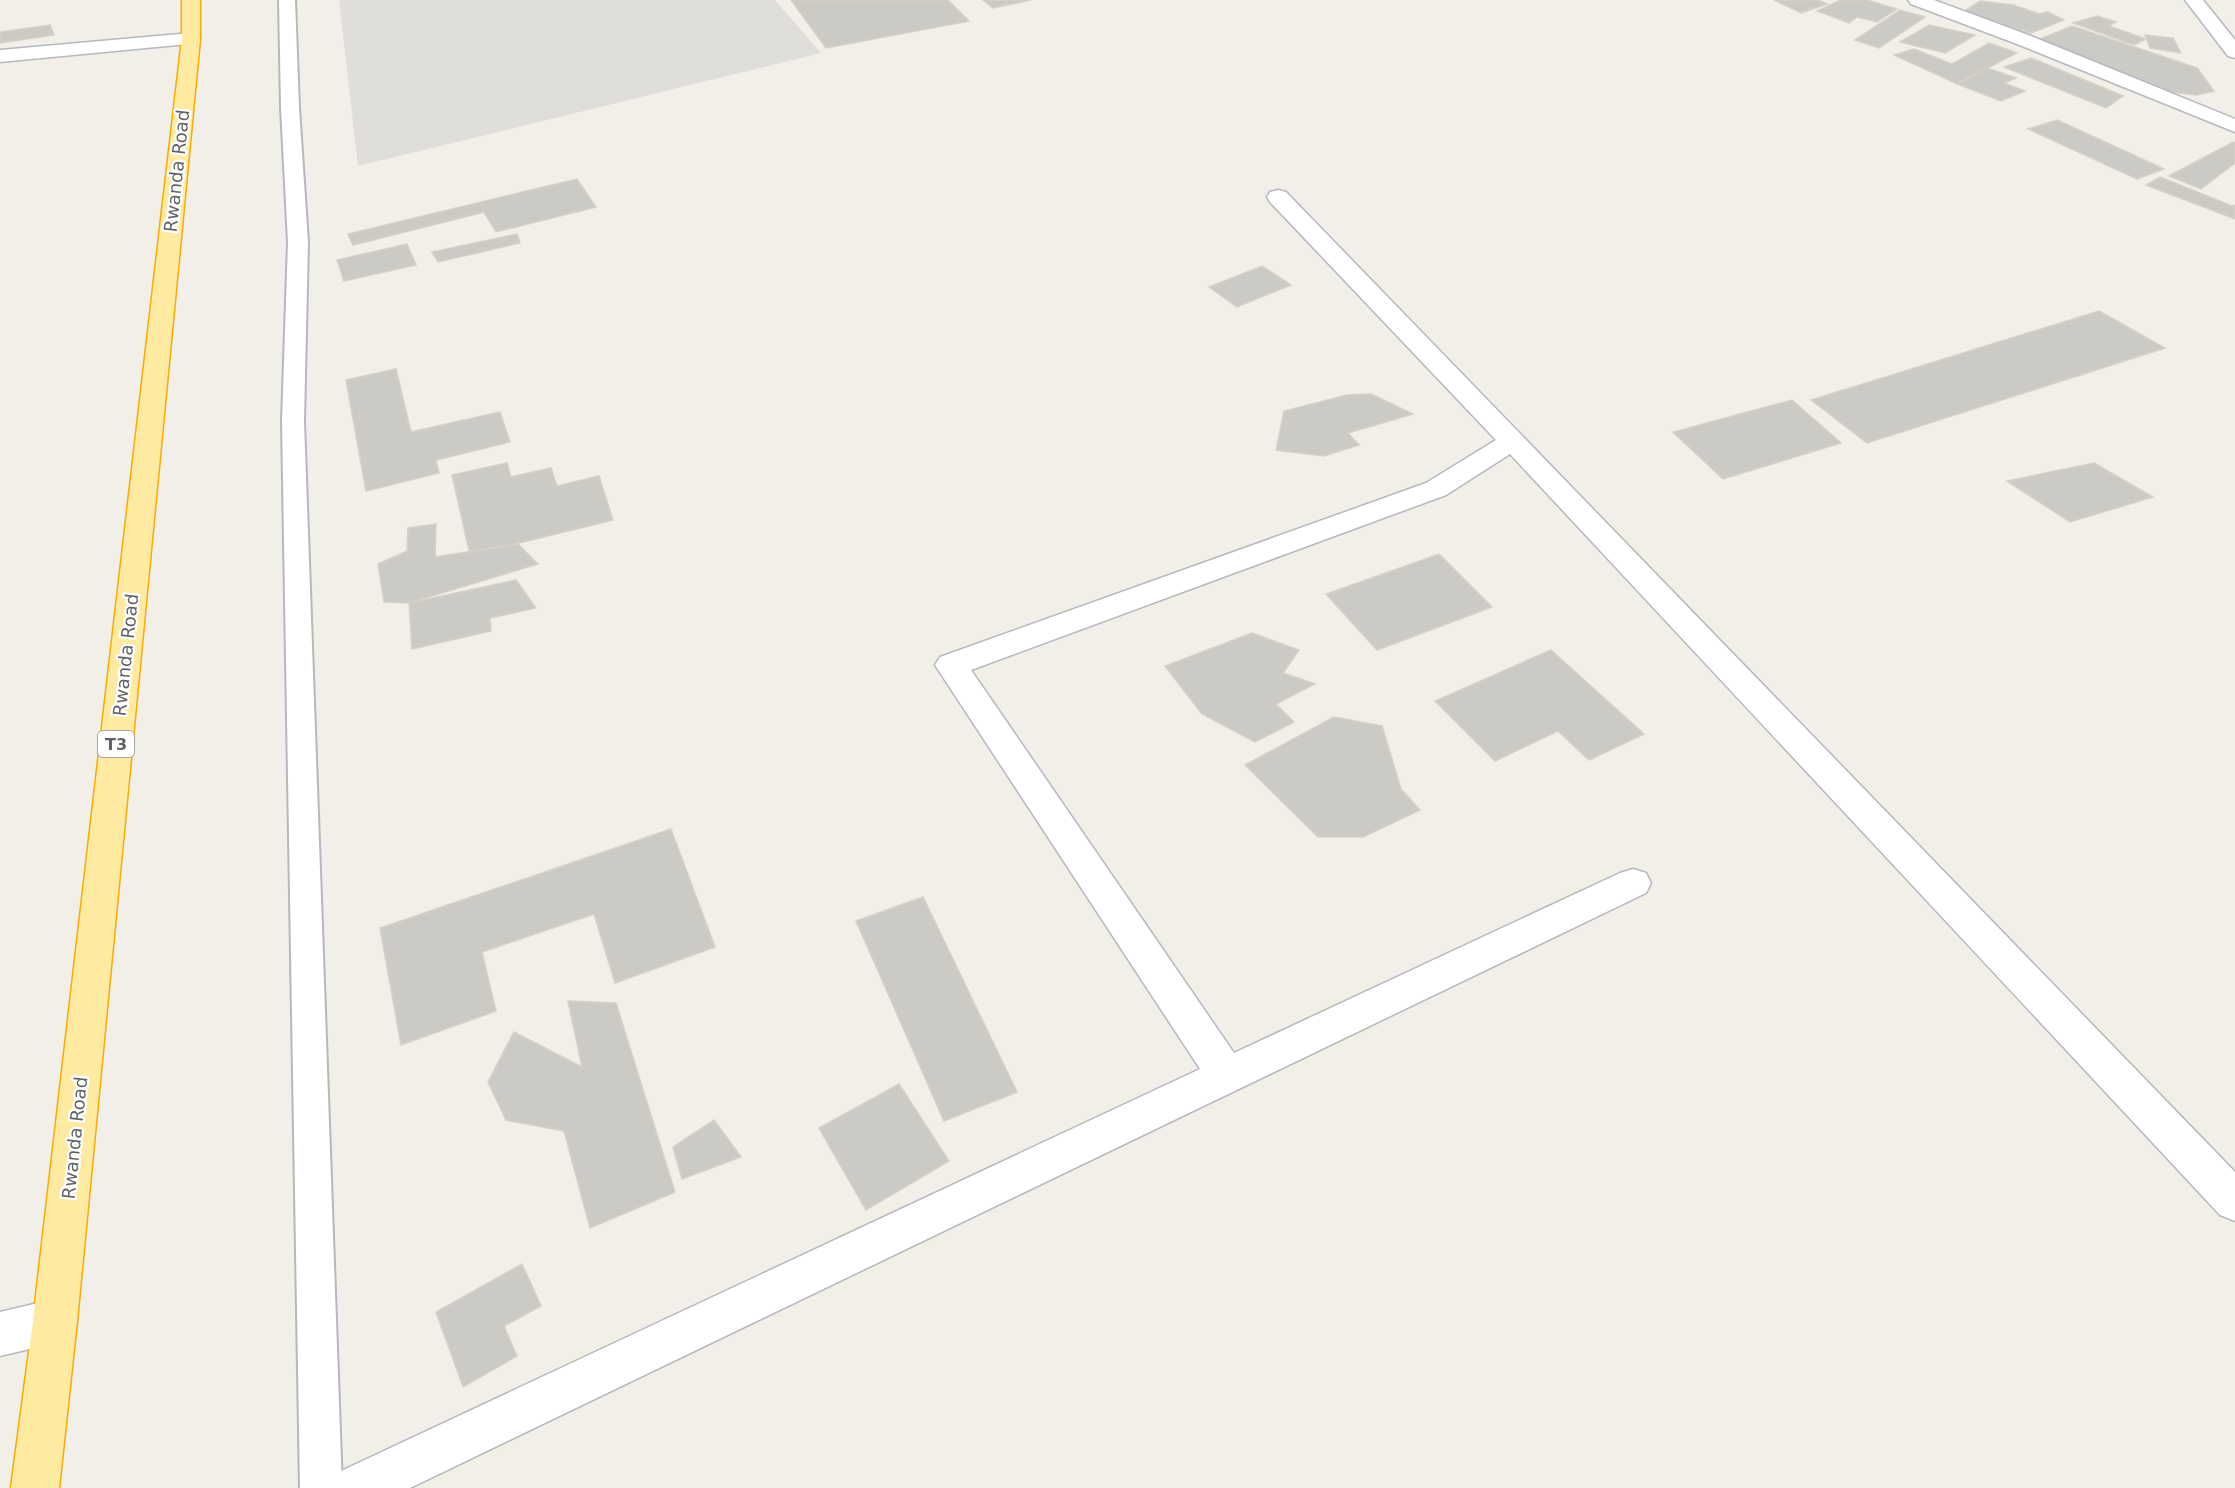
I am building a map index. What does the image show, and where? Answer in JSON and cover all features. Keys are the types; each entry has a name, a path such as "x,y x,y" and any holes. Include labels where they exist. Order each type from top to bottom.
{"highway":[{"name":"Rwanda Road","path":"36,1488 191,39 191,0"}],"street":[{"path":"1917,0 2024,40 2235,126"},
{"path":"2194,0 2235,52"},
{"path":"0,57 191,39"},
{"path":"1278,197 2235,1201"},
{"path":"1227,1076 951,665 1436,489 1512,441"},
{"path":"358,1488 1633,884"},
{"path":"0,1334 55,1321"}],"lane":[{"path":"287,0 290,108 298,242 293,421 321,1488"}],"shaded area":[{"path":"339,0 775,0 821,53 358,166"}],"building":[{"path":"791,0 948,0 969,21 826,48"},
{"path":"983,0 1031,0 993,8"},
{"path":"1774,0 1818,0 1827,4 1801,13"},
{"path":"1841,0 1867,0 1897,9 1877,22 1857,17 1849,23 1817,11"},
{"path":"1980,1 2013,5 2039,14 2048,12 2064,20 2031,33 1963,12"},
{"path":"1900,10 1925,17 1879,48 1855,40"},
{"path":"2097,16 2116,22 2109,26 2146,39 2134,45 2073,23"},
{"path":"50,25 54,35 0,43 0,32"},
{"path":"1929,25 1975,35 1945,53 1900,42"},
{"path":"2072,26 2197,68 2214,91 2197,95 2169,92 2035,41"},
{"path":"2145,35 2173,38 2181,53 2150,48"},
{"path":"1989,43 2017,53 1957,84 1894,55 1914,49 1952,64"},
{"path":"2031,58 2123,96 2106,108 2004,67"},
{"path":"1987,68 2016,78 2004,83 2025,91 2001,101 1957,84"},
{"path":"2057,120 2164,169 2137,179 2028,129"},
{"path":"2235,143 2235,163 2201,189 2169,176"},
{"path":"2160,177 2232,206 2235,205 2235,219 2146,185"},
{"path":"577,179 596,207 496,232 484,212 353,245 348,234"},
{"path":"517,234 520,243 438,262 432,252"},
{"path":"407,244 416,265 344,281 337,260"},
{"path":"1262,266 1291,285 1237,307 1209,287"},
{"path":"2099,311 2165,348 1867,443 1811,400"},
{"path":"396,369 411,432 500,412 510,442 436,460 439,473 366,491 346,380"},
{"path":"1371,394 1413,414 1348,433 1359,445 1324,456 1276,450 1284,411 1347,395"},
{"path":"1792,400 1841,443 1723,479 1673,432"},
{"path":"507,463 511,477 551,468 557,486 599,476 613,520 470,555 452,475"},
{"path":"2094,463 2153,497 2070,522 2007,481"},
{"path":"436,524 435,557 518,544 538,564 409,603 384,602 378,564 407,551 408,528"},
{"path":"1439,554 1492,607 1377,650 1326,594"},
{"path":"516,580 536,608 490,618 491,631 412,649 409,603"},
{"path":"1252,633 1299,650 1283,673 1315,684 1276,704 1294,722 1255,742 1202,714 1165,666"},
{"path":"1551,650 1644,734 1589,760 1558,731 1495,761 1435,701"},
{"path":"1334,717 1382,726 1401,789 1420,810 1363,837 1318,837 1245,765"},
{"path":"671,829 715,947 615,983 594,914 482,952 496,1011 401,1045 380,928"},
{"path":"923,897 1017,1092 944,1121 856,921"},
{"path":"568,1001 616,1003 675,1192 590,1228 564,1131 506,1120 488,1082 514,1032 582,1067"},
{"path":"899,1084 949,1161 866,1210 819,1128"},
{"path":"714,1120 741,1157 682,1179 673,1147"},
{"path":"522,1264 541,1306 504,1326 517,1356 463,1387 436,1312"}]}
